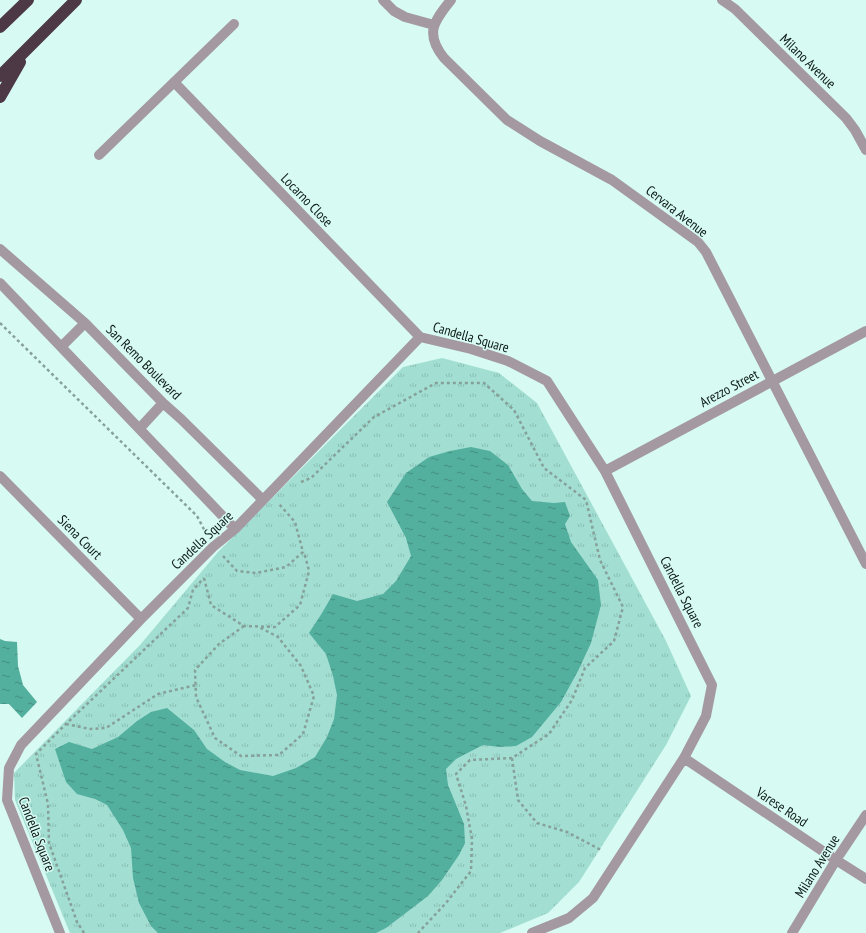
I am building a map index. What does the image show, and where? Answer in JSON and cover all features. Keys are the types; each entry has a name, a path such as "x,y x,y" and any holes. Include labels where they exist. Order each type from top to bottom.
{"highway":[{"path":"0,27 28,0"},
{"path":"0,76 76,0"},
{"path":"0,97 29,47"}],"street":[{"path":"383,0 394,11 405,17 434,25 439,14 451,0"},
{"name":"Milano Avenue","path":"722,0 735,9 846,118 855,130 866,150"},
{"path":"99,155 234,24"},
{"name":"Cervara Avenue","path":"434,25 433,36 437,49 444,58 507,120 540,141 612,180 698,242 709,258 866,564"},
{"name":"Locarno Close","path":"174,82 420,337"},
{"name":"San Remo Boulevard","path":"0,249 85,323 163,403 263,500"},
{"path":"0,283 235,529"},
{"path":"61,347 85,323"},
{"name":"Arezzo Street","path":"606,471 866,331"},
{"name":"Candella Square","path":"60,933 7,800 5,769 21,745 141,619 213,547 235,529 420,337 471,349 508,361 547,381 606,471 712,685 706,716 684,758 593,898 569,918 532,933"},
{"path":"140,428 163,403"},
{"name":"Siena Court","path":"0,476 141,619"},
{"name":"Varese Road","path":"684,758 836,860 866,878"},
{"name":"Milano Avenue","path":"792,933 836,860 866,815"}],"path":[{"path":"0,323 197,516 213,547 237,571 256,573 286,567 304,552"},
{"path":"295,484 311,478 374,417 436,383 484,383 514,410 544,468 586,500 600,560 623,607 614,641 585,668 572,700 549,734 512,758 470,760 456,774 466,806 472,839 471,871 446,903 418,933"},
{"path":"84,933 77,922 49,842 48,804 36,754 188,608 193,590 204,578 211,606 244,626 276,627 300,605 309,571 295,522 278,502"},
{"path":"219,563 230,552"},
{"path":"244,626 219,644 195,670 196,697 215,738 241,756 279,756 303,734 314,696 301,666 278,637 259,627"},
{"path":"66,724 90,729 106,728 158,694 196,685"},
{"path":"512,758 518,800 537,823 567,832 601,850"}],"green space":[{"path":"442,358 499,373 537,403 666,641 691,696 666,745 579,882 548,913 500,933 70,933 15,800 14,773 140,645 218,552 403,367"}],"water":[{"path":"471,447 490,451 508,465 522,489 532,501 554,503 565,502 570,516 565,524 571,542 598,580 601,605 591,643 561,702 532,737 516,746 499,747 483,745 456,759 446,769 448,785 464,824 465,843 459,855 442,880 428,896 386,928 376,933 158,933 151,926 139,903 133,878 131,848 123,830 107,805 95,799 77,794 66,782 55,749 69,742 92,749 118,737 137,721 151,712 167,708 194,730 207,749 225,762 240,770 273,776 296,768 315,757 327,737 334,719 337,695 326,654 309,633 333,594 357,601 383,594 396,581 411,556 406,538 387,502 406,473 429,457"},
{"path":"0,639 17,642 18,666 23,685 37,702 22,718 9,704 0,704"}]}
